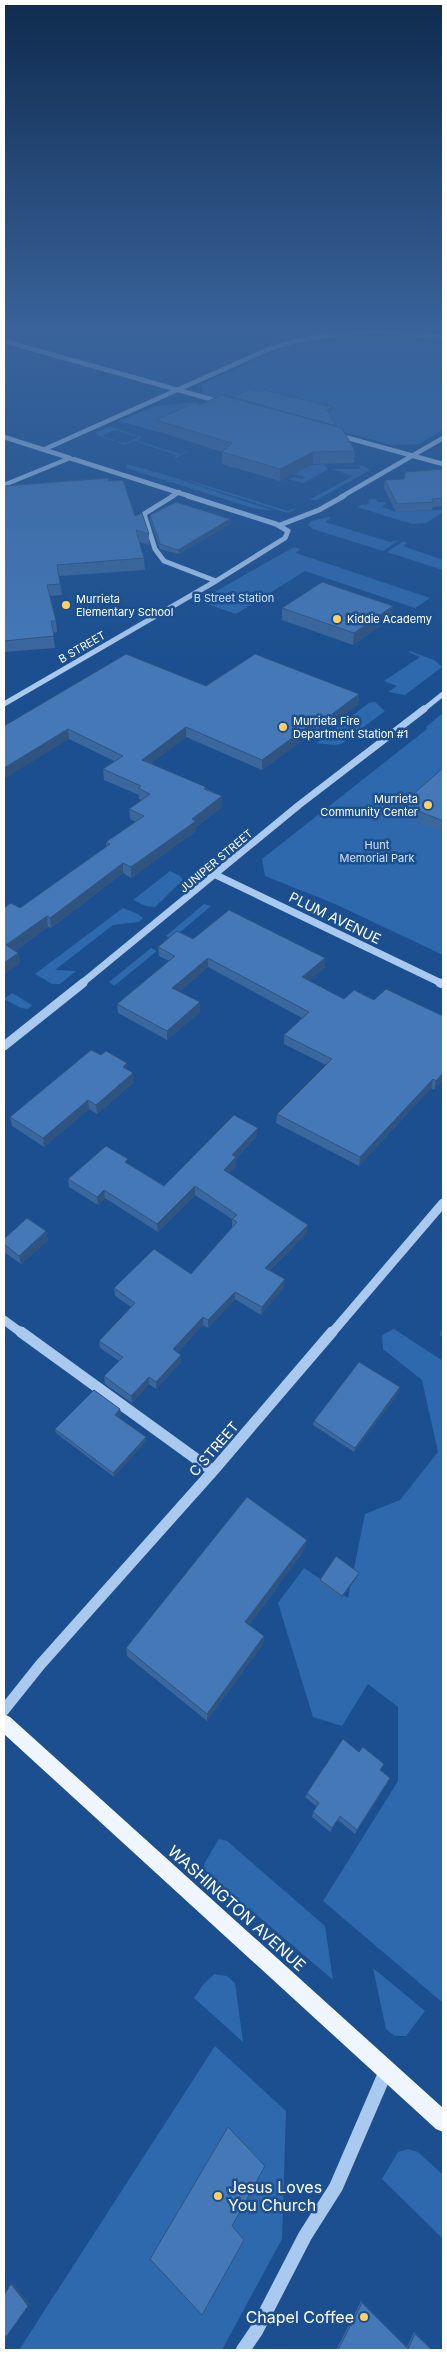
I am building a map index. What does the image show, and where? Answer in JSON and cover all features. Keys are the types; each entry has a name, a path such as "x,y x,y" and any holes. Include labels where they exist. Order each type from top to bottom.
{"main road":[{"name":"WASHINGTON AVENUE","path":"4,1723 443,2122"}],"street":[{"path":"14,440 280,525 319,510 440,440"},
{"path":"45,449 65,440"},
{"path":"355,440 443,464"},
{"path":"4,485 70,458"},
{"path":"179,492 144,514 155,549 164,561 216,580"},
{"name":"B STREET","path":"4,704 285,538 288,531 280,525"},
{"name":"JUNIPER STREET","path":"4,1046 216,875 280,820 402,728 443,694"},
{"name":"PLUM AVENUE","path":"216,875 443,984"},
{"name":"C STREET","path":"4,1710 40,1665 213,1471 443,1203"},
{"path":"243,2350 256,2331 305,2236 336,2187 386,2071"}],"lane":[{"path":"4,1320 213,1471"}],"green space":[{"path":"138,440 137,441 180,454 189,451 173,459 177,455 134,441 125,445 116,442 126,443"},
{"path":"373,440 426,440 419,444 392,445"},
{"path":"127,464 274,511 253,508 126,468"},
{"path":"323,464 328,469 304,483 289,479 294,477 302,479 305,477 294,474 312,465"},
{"path":"362,465 370,470 317,500 309,500 353,476 332,469 360,469 359,466"},
{"path":"185,479 288,511 296,509 288,513"},
{"path":"376,499 378,502 387,502 382,507 396,512 442,510 443,512 426,523 412,524 357,507 362,504 366,505 370,502 367,501"},
{"path":"331,518 325,522 390,542 399,540 383,551 313,529 308,525 311,521"},
{"path":"404,541 407,543 403,546 443,560 443,570 387,552"},
{"name":"B Street Station","path":"294,547 300,549 296,553 430,598 415,608 305,571 236,614 199,601"},
{"path":"410,651 434,660 442,667 405,695 388,692 397,686 384,681 420,657 408,652"},
{"path":"375,702 385,711 341,744 316,743 369,703"},
{"name":"Hunt Memorial Park","path":"443,713 443,955 335,904 265,876 262,859 427,729 426,727"},
{"path":"170,871 180,876 183,880 155,907 146,906 133,900"},
{"path":"204,904 211,906 172,939 166,936"},
{"path":"123,908 143,918 139,922 113,925 55,970 76,971 60,984 52,984 35,974"},
{"path":"151,948 157,951 114,986 109,982"},
{"path":"12,993 32,1005 28,1009 21,1008 4,999"},
{"path":"394,1329 443,1361 443,2003 323,1901 398,1781 398,1707 368,1684 342,1726 313,1717 278,1603 304,1568 348,1598 365,1514 400,1500 438,1452 422,1380 383,1349 382,1335"},
{"path":"219,1839 227,1841 325,1926 333,1980 251,1910 246,1911 215,1885 206,1872 204,1864"},
{"path":"373,1968 425,2011 406,2036 395,2036 386,2029"},
{"path":"214,1974 227,1976 235,1983 243,2042 194,1998"},
{"path":"215,2046 286,2111 282,2239 222,2350 19,2350"},
{"path":"408,2149 418,2152 443,2175 443,2239 382,2179 398,2152"}],"building":[{"path":"222,440 349,440 355,451 313,452 280,469 222,452 232,443"},
{"path":"443,469 443,498 432,499 433,502 397,504 385,480 404,479 405,472"},
{"path":"108,478 109,481 123,480 135,516 142,513 149,534 136,530 144,558 57,565 60,584 47,585 56,621 51,621 54,636 4,641 4,486"},
{"path":"176,502 230,519 178,550 160,544 150,515"},
{"path":"322,582 393,606 354,633 282,608"},
{"path":"126,654 206,686 255,654 359,694 319,724 314,722 262,760 186,727 142,760 206,787 204,789 222,796 192,819 196,821 131,867 123,863 50,918 47,916 6,945 18,953 4,963 4,908 11,903 20,908 110,844 106,842 144,816 129,809 150,794 138,788 141,786 103,769 123,756 68,729 4,768 4,726"},
{"path":"443,768 443,821 402,804"},
{"path":"229,910 325,958 302,977 344,999 354,990 374,1000 386,989 443,1016 443,1073 436,1081 433,1079 360,1157 277,1114 332,1059 284,1035 309,1012 208,958 172,988 200,1002 167,1031 117,1004 175,956 158,947 177,931 193,939"},
{"path":"91,1050 101,1055 106,1051 127,1063 123,1067 133,1073 96,1105 88,1100 43,1138 10,1117"},
{"path":"234,1115 258,1128 232,1155 236,1157 224,1170 308,1225 265,1268 285,1279 262,1307 235,1292 208,1320 203,1317 173,1349 181,1355 156,1382 149,1377 131,1396 104,1376 123,1357 99,1341 135,1303 114,1288 154,1249 191,1274 237,1222 232,1219 237,1215 195,1186 157,1224 104,1190 97,1197 68,1179 106,1146 128,1159 125,1162 164,1186"},
{"path":"27,1218 46,1231 19,1256 4,1244 4,1239"},
{"path":"359,1362 400,1387 355,1448 314,1421"},
{"path":"94,1390 120,1409 115,1415 146,1437 113,1473 55,1429"},
{"path":"247,1497 307,1540 245,1622 264,1636 207,1714 126,1648"},
{"path":"336,1556 359,1573 342,1596 320,1580"},
{"path":"343,1739 359,1752 363,1747 384,1764 380,1770 390,1778 357,1830 340,1816 332,1828 313,1812 319,1803 307,1793"},
{"name":"Jesus Loves You Church","path":"228,2127 265,2166 232,2226 244,2240 202,2315 150,2259"},
{"path":"11,2284 28,2306 6,2337 4,2334 4,2295"},
{"name":"Chapel Coffee","path":"362,2303 408,2349 415,2334 432,2350 338,2350"}],"place":[{"name":"Murrieta Elementary School","path":"66,605"},
{"name":"Kiddie Academy","path":"337,619"},
{"name":"Murrieta Fire Department Station #1","path":"283,727"},
{"name":"Murrieta Community Center","path":"428,805"},
{"name":"Jesus Loves You Church","path":"218,2196"},
{"name":"Chapel Coffee","path":"364,2317"}]}
